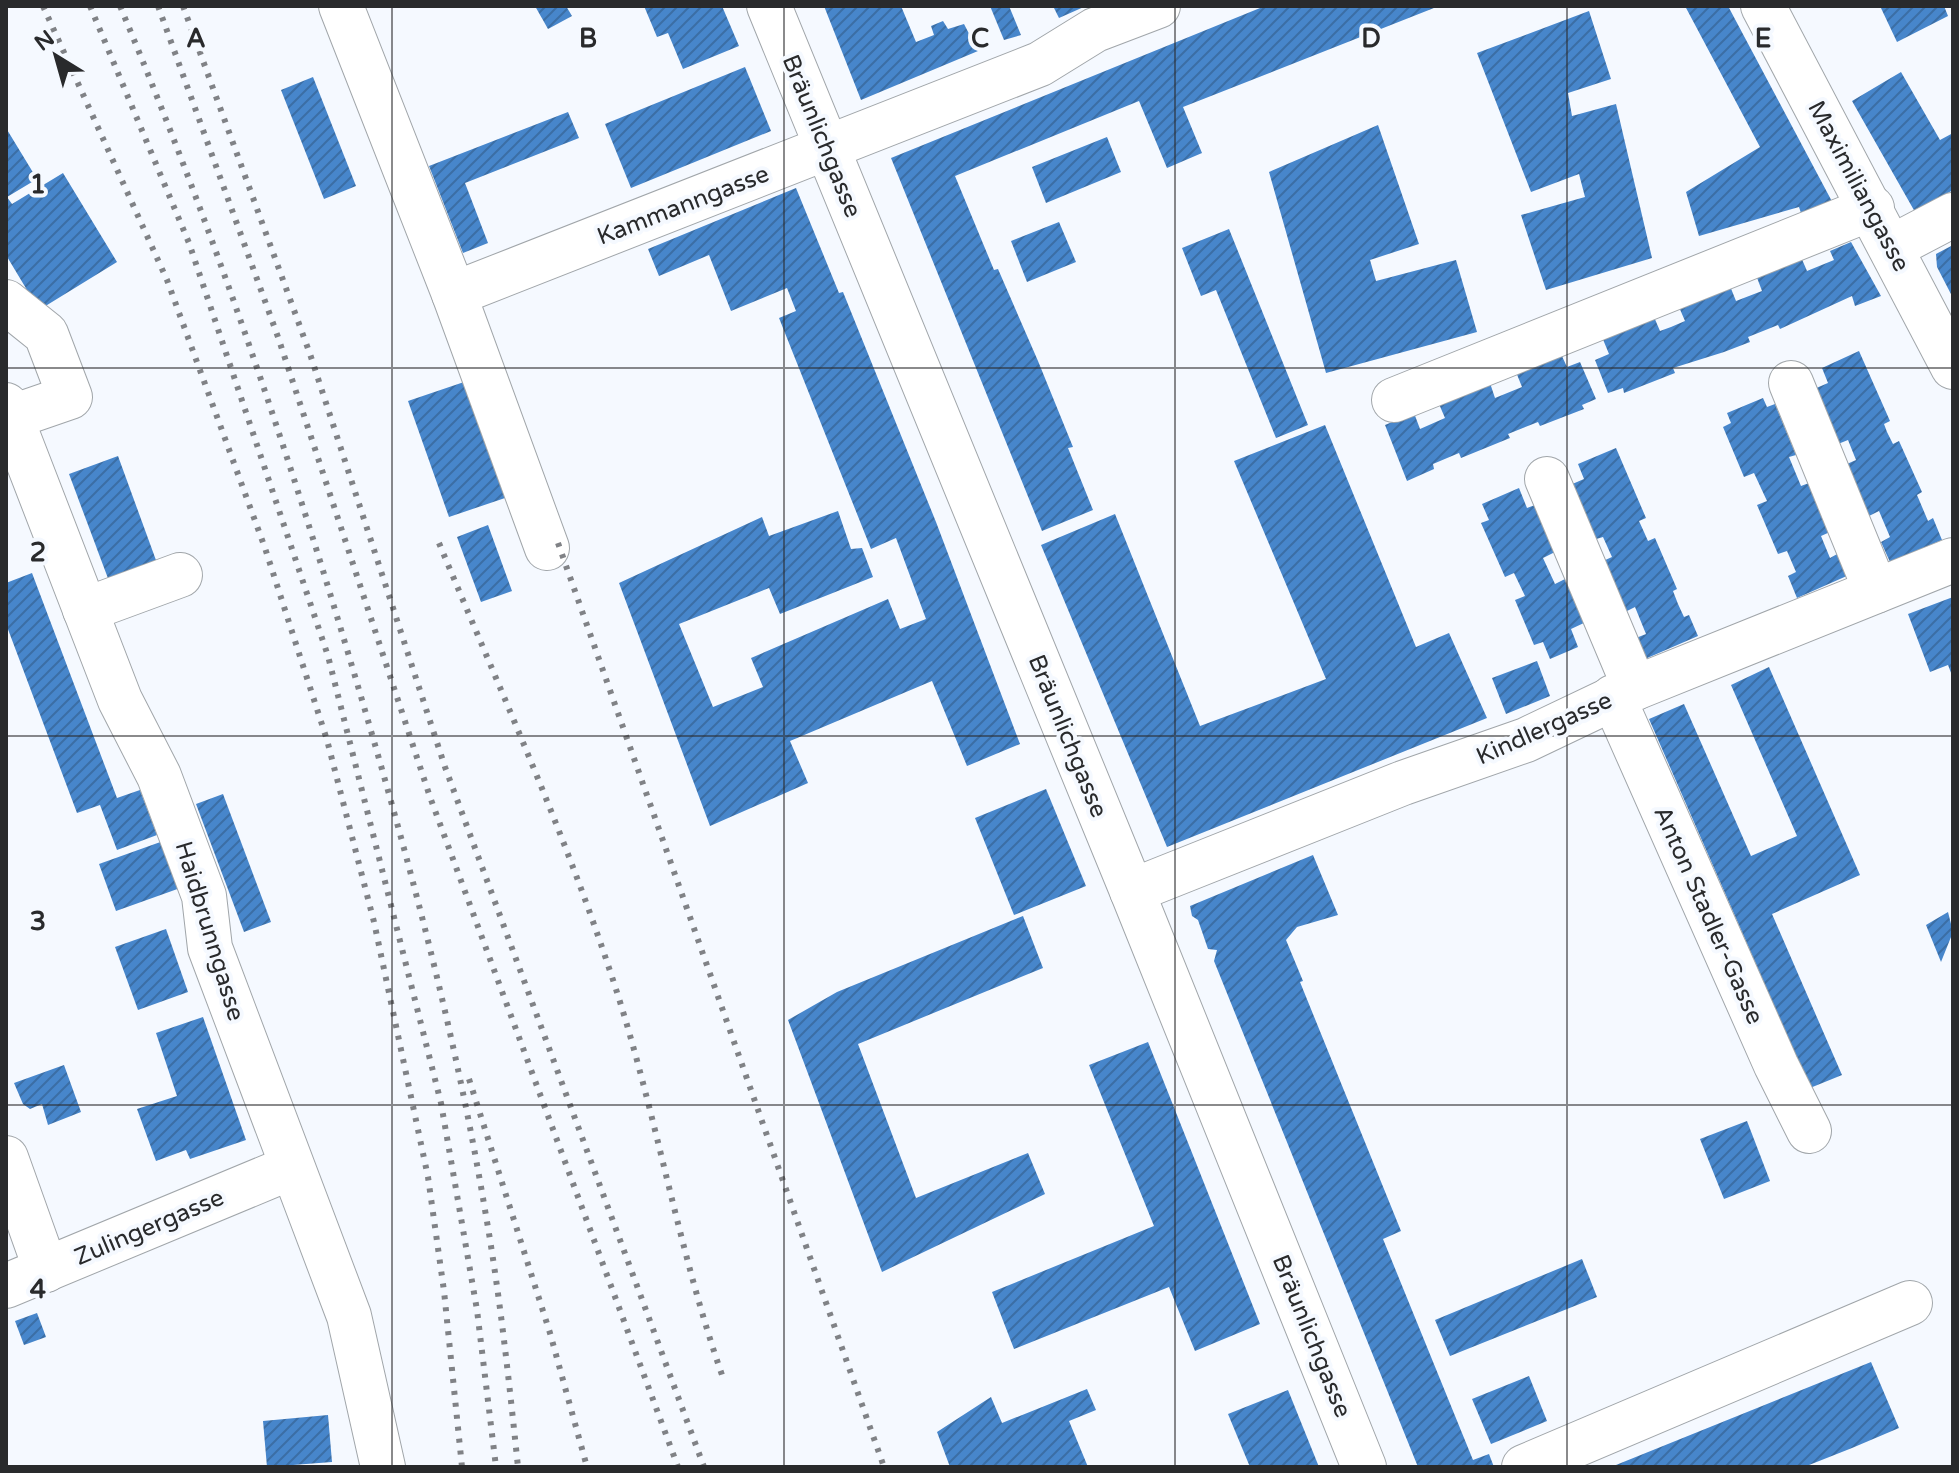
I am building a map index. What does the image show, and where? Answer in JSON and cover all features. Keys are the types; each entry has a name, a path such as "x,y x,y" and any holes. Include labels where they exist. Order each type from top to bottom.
{"street":[{"path":"341,6 454,294 547,548"},
{"name":"Bräunlichgasse","path":"769,6 1364,1467"},
{"name":"Kammanngasse","path":"454,294 1040,64 1095,30 1158,6"},
{"name":"Maximiliangasse","path":"1763,6 1953,367"},
{"path":"1394,400 1872,208"},
{"path":"1892,247 1953,215"},
{"path":"6,302 46,334 70,397 9,411"},
{"path":"1791,383 1876,591"},
{"name":"Haidbrunngasse","path":"9,411 19,480 85,610 120,700 159,776 204,896 210,948 349,1316 383,1467"},
{"name":"Anton Stadler-Gasse","path":"1547,479 1624,693 1776,1065 1809,1131"},
{"name":"Kindlergasse","path":"1132,891 1403,783 1526,740 1624,693 1953,560"},
{"path":"85,610 180,575"},
{"path":"6,1158 46,1270"},
{"name":"Zulingergasse","path":"6,1286 292,1167"},
{"path":"1524,1467 1910,1303"}],"building":[{"path":"535,6 566,6 572,16 548,29"},
{"path":"644,6 722,6 739,46 683,69 668,33 657,37"},
{"path":"824,6 901,6 916,42 934,35 931,26 943,21 948,29 964,24 978,51 861,100"},
{"path":"990,6 1009,6 1021,35 1004,40"},
{"path":"1053,6 1086,6 1059,18"},
{"path":"1265,6 1439,6 1183,107 1202,153 1167,168 1139,101 955,176 994,270 998,269 1038,361 1073,447 1068,448 1093,510 1042,531 891,158"},
{"path":"1685,6 1728,6 1836,209 1804,222 1799,207 1699,236 1686,192 1760,147"},
{"path":"1880,6 1944,6 1948,16 1897,42"},
{"path":"1589,11 1611,79 1568,93 1572,116 1616,104 1652,258 1546,290 1521,215 1585,197 1579,174 1531,192 1477,53"},
{"path":"745,67 771,131 631,188 605,124"},
{"path":"1901,72 1940,140 1953,133 1953,190 1915,212 1852,101"},
{"path":"313,77 356,186 324,199 281,90"},
{"path":"568,112 579,138 465,183 488,243 463,253 429,166"},
{"path":"1378,125 1419,244 1370,260 1376,281 1456,260 1477,332 1326,373 1269,172"},
{"path":"6,128 37,179 7,197 12,204 63,173 117,262 39,310 6,255"},
{"path":"1107,137 1121,172 1046,203 1032,167"},
{"path":"796,188 839,293 843,292 936,522 1020,744 967,766 932,681 790,741 808,783 710,826 619,583 762,517 769,536 838,511 851,549 862,548 873,577 780,614 769,588 679,624 713,707 763,687 751,658 888,599 900,629 926,619 896,538 871,549 779,318 796,311 787,288 731,311 709,255 659,276 648,249"},
{"path":"1059,222 1076,262 1027,282 1011,241"},
{"path":"1229,229 1308,425 1276,438 1216,290 1201,296 1182,248"},
{"path":"1851,242 1881,296 1855,306 1852,296 1780,329 1778,325 1748,337 1750,342 1673,368 1675,373 1624,393 1623,388 1608,393 1595,360 1609,354 1602,337 1654,317 1660,331 1671,327 1685,321 1679,307 1730,286 1736,301 1762,291 1756,275 1801,257 1807,271 1834,260 1830,251"},
{"path":"1953,245 1953,298 1937,267 1936,254"},
{"path":"1859,351 1890,421 1884,424 1887,432 1893,444 1899,441 1922,492 1917,495 1928,521 1933,518 1942,540 1890,562 1881,542 1890,537 1879,511 1869,516 1847,464 1856,460 1848,440 1838,444 1814,389 1828,383 1822,368"},
{"path":"1561,354 1567,367 1580,362 1596,399 1582,405 1584,409 1540,426 1538,422 1508,434 1510,438 1461,458 1459,453 1433,464 1434,469 1407,481 1385,425 1414,413 1420,429 1445,418 1439,404 1490,383 1495,398 1522,387 1516,372"},
{"path":"464,382 505,498 449,517 408,401"},
{"path":"1763,398 1767,407 1775,404 1796,455 1789,457 1801,486 1809,483 1830,532 1821,536 1830,558 1839,553 1849,575 1797,598 1788,576 1796,572 1787,551 1778,554 1757,505 1767,501 1754,473 1744,477 1723,427 1731,423 1727,413"},
{"path":"1325,425 1416,647 1449,633 1487,718 1167,847 1041,545 1115,514 1200,726 1326,679 1234,461"},
{"path":"1616,448 1646,518 1639,521 1648,541 1655,538 1677,589 1673,591 1678,604 1684,617 1689,615 1698,636 1645,659 1636,638 1646,634 1635,607 1625,612 1603,561 1612,557 1603,537 1593,540 1570,485 1584,479 1578,464"},
{"path":"118,456 157,563 109,581 69,474"},
{"path":"1519,488 1527,508 1535,505 1555,552 1543,558 1555,584 1567,578 1586,622 1571,629 1578,647 1550,659 1543,642 1534,645 1515,600 1525,596 1514,573 1505,577 1481,523 1489,520 1482,504"},
{"path":"488,525 512,591 481,602 457,537"},
{"path":"32,573 117,798 140,790 157,835 117,850 100,805 77,813 6,624 6,583"},
{"path":"1953,597 1953,678 1948,665 1930,672 1908,614"},
{"path":"1537,661 1550,696 1506,714 1492,678"},
{"path":"1769,667 1860,875 1772,914 1842,1075 1810,1088 1649,719 1684,704 1751,856 1797,836 1731,685"},
{"path":"1046,789 1086,886 1014,915 975,818"},
{"path":"223,794 271,922 244,932 196,804"},
{"path":"166,840 183,887 116,911 99,864"},
{"path":"1313,855 1338,915 1297,927 1286,940 1303,981 1300,982 1401,1231 1383,1239 1473,1460 1489,1454 1494,1467 1418,1467 1214,961 1217,950 1208,949 1198,920 1192,916 1190,906"},
{"path":"1948,912 1953,932 1941,962 1926,925"},
{"path":"1023,916 1043,968 858,1044 916,1198 1028,1153 1045,1194 882,1272 788,1020 837,992"},
{"path":"166,929 188,992 138,1010 115,947"},
{"path":"203,1017 246,1140 190,1159 186,1150 156,1161 137,1109 177,1096 156,1033"},
{"path":"1148,1042 1260,1324 1195,1351 1169,1287 1014,1349 992,1292 1154,1226 1089,1065"},
{"path":"64,1065 81,1112 48,1125 42,1104 30,1109 23,1104 14,1083"},
{"path":"1747,1121 1770,1181 1724,1199 1700,1139"},
{"path":"1582,1259 1597,1297 1450,1356 1435,1320"},
{"path":"37,1313 46,1337 24,1345 15,1321"},
{"path":"1871,1362 1899,1428 1852,1448 1804,1467 1611,1467"},
{"path":"1529,1376 1547,1421 1491,1444 1472,1399"},
{"path":"1087,1389 1096,1410 1069,1421 1088,1467 950,1467 937,1432 991,1397 1002,1423"},
{"path":"1288,1390 1319,1467 1250,1467 1228,1414"},
{"path":"328,1415 332,1462 267,1467 263,1421"}],"railway":[{"path":"43,6 167,280 265,548 327,740 374,922 428,1177 444,1291 462,1467"},
{"path":"90,6 189,243 328,656 441,1103 477,1310 496,1467"},
{"path":"120,6 187,173 277,426 394,813 445,1010 473,1143 495,1274 518,1467"},
{"path":"158,6 278,337 430,797 678,1467"},
{"path":"183,6 310,354 445,767 704,1467"},
{"path":"439,543 550,809 610,971 640,1072 691,1275 722,1375"},
{"path":"558,543 884,1467"},
{"path":"469,1079 550,1333 587,1467"}]}
